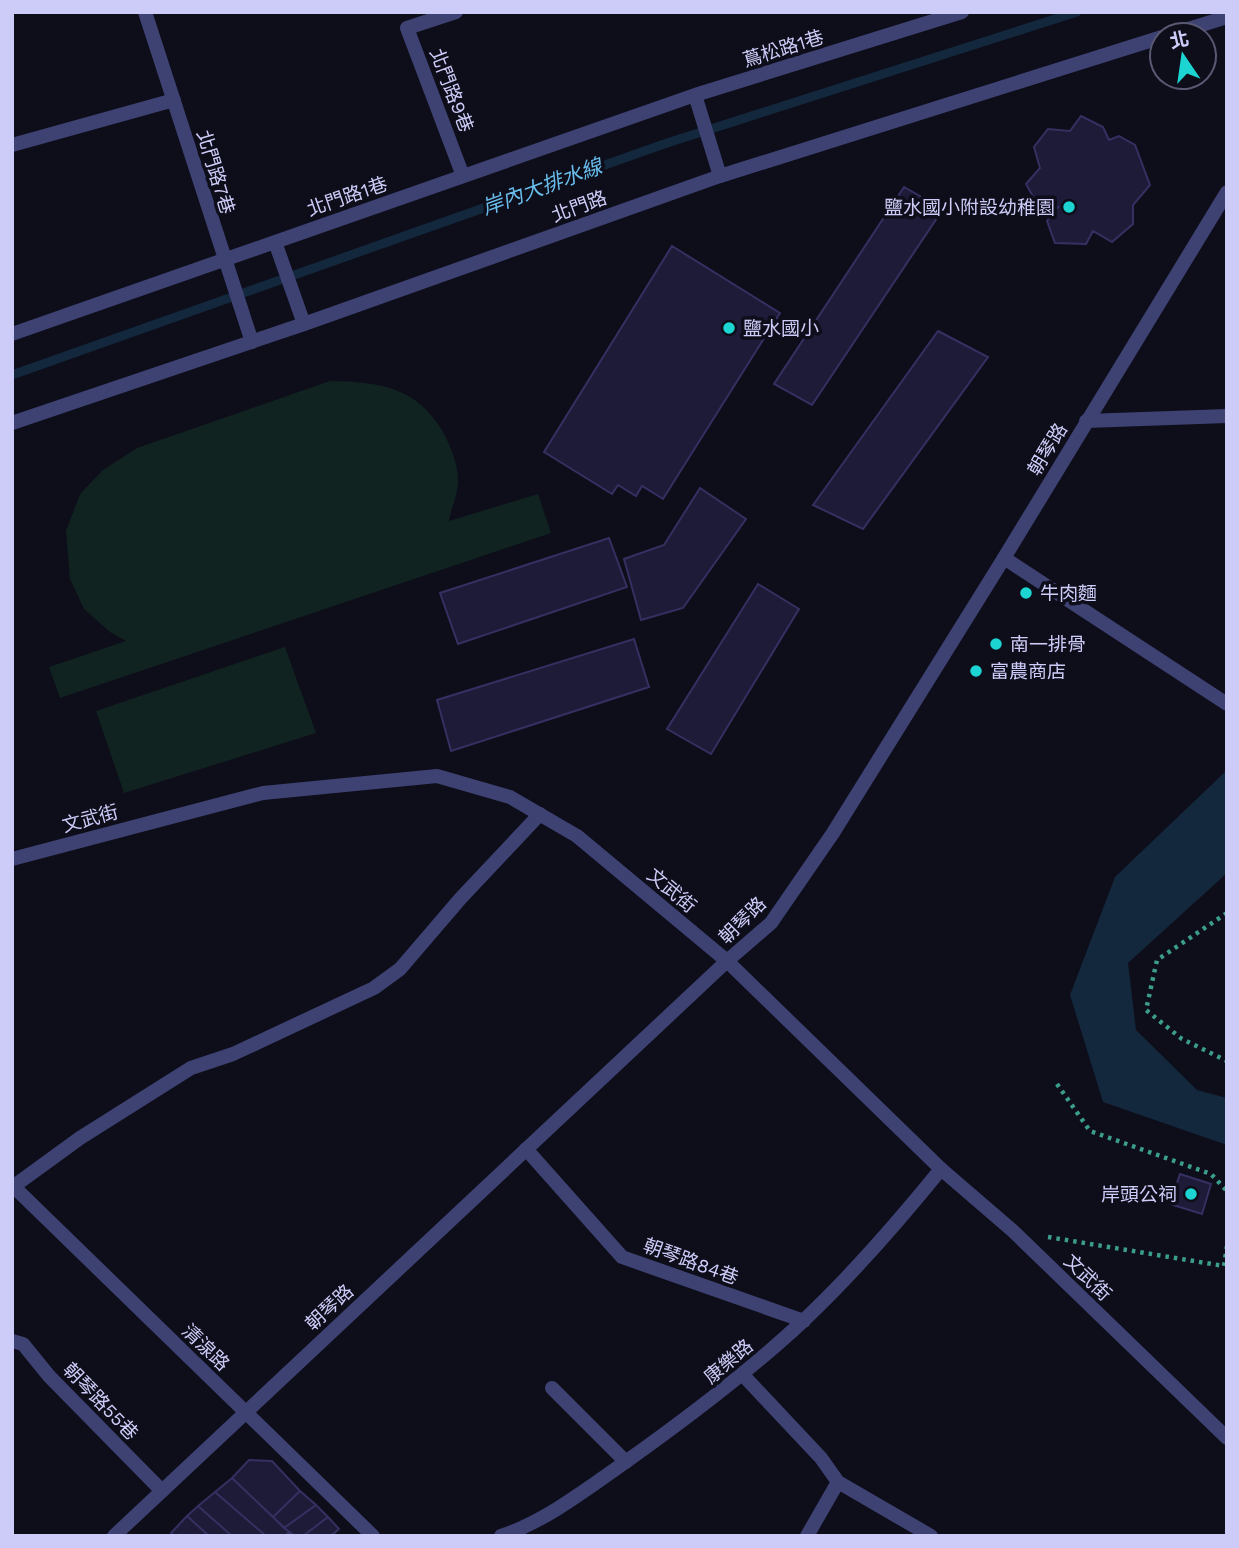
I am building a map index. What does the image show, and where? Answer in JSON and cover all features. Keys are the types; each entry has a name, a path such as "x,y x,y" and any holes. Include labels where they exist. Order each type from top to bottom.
{"street":[{"name":"北門路7巷","path":"145,12 251,342"},
{"name":"北門路9巷","path":"456,12 407,28 463,176"},
{"name":"蔦松路1巷","path":"695,95 962,12"},
{"name":"北門路","path":"12,423 304,324 720,176 1148,41"},
{"path":"695,95 720,176"},
{"name":"北門路1巷","path":"12,334 695,95"},
{"path":"12,145 174,100"},
{"name":"朝琴路","path":"114,1536 727,961 771,923 833,833 1227,192"},
{"path":"275,242 304,324"},
{"path":"1086,421 1227,416"},
{"path":"1004,558 1227,704"},
{"name":"文武街","path":"12,859 263,793 437,776 510,797 577,836 727,961 941,1169 1013,1231 1227,1438"},
{"path":"13,1186 80,1138 191,1068 233,1054 374,988 400,969 460,899 540,814"},
{"name":"朝琴路84巷","path":"526,1149 622,1256 804,1321"},
{"name":"康樂路","path":"501,1536 572,1500 688,1418 742,1374 804,1321 901,1219 941,1169"},
{"name":"清湶路","path":"13,1186 373,1536"},
{"name":"朝琴路55巷","path":"12,1341 23,1344 49,1376 162,1491"},
{"path":"742,1374 821,1458 838,1482 931,1536"},
{"path":"552,1388 626,1462"},
{"path":"807,1536 838,1482"}],"path":[{"path":"1227,913 1157,960 1146,1010 1182,1039 1227,1061"},
{"path":"1057,1084 1090,1131 1211,1174 1227,1191"},
{"path":"1013,1231 1224,1266 1227,1246"}],"green space":[{"path":"330,381 380,385 395,390 421,405 432,417 449,444 457,470 457,489 449,521 538,494 551,533 60,698 49,667 126,641 110,632 84,609 70,579 66,531 80,494 103,470 137,448"},
{"path":"285,647 316,733 124,793 96,711"}],"water":[{"path":"1227,770 1227,873 1128,963 1136,1030 1197,1090 1227,1098 1227,1145 1103,1102 1070,995 1115,877"}],"building":[{"path":"1081,116 1103,127 1109,140 1119,136 1135,145 1150,185 1133,205 1133,224 1112,242 1093,231 1086,244 1055,243 1047,221 1058,207 1040,209 1026,184 1040,168 1034,147 1048,129 1070,131"},
{"path":"904,187 943,209 812,405 774,384"},
{"path":"672,246 780,313 663,499 642,486 636,496 618,485 612,494 544,452"},
{"path":"938,331 988,357 863,529 813,505"},
{"path":"700,488 746,519 683,608 641,620 624,559 664,545"},
{"path":"609,538 627,587 458,644 440,593"},
{"path":"758,584 799,609 711,754 667,729"},
{"path":"634,639 649,687 451,751 437,700"},
{"name":"岸頭公祠","path":"1180,1174 1211,1184 1202,1214 1170,1204"},
{"path":"249,1460 272,1461 300,1491 273,1517 232,1478"},
{"path":"232,1478 289,1532 285,1536 266,1536 215,1492"},
{"path":"300,1491 316,1505 284,1528 273,1517"},
{"path":"215,1492 266,1536 232,1536 198,1506"},
{"path":"316,1505 328,1517 303,1536 295,1536 284,1528"},
{"path":"198,1506 232,1536 209,1536 187,1516"},
{"path":"187,1516 209,1536 174,1536 171,1533"},
{"path":"328,1517 339,1529 331,1536 303,1536"}],"waterway":[{"name":"岸內大排水線","path":"12,375 667,143 1077,12"}],"place":[{"name":"鹽水國小附設幼稚園","path":"1069,207"},
{"name":"鹽水國小","path":"729,328"},
{"name":"牛肉麵","path":"1026,593"},
{"name":"南一排骨","path":"996,644"},
{"name":"富農商店","path":"976,671"},
{"name":"岸頭公祠","path":"1191,1194"}]}
